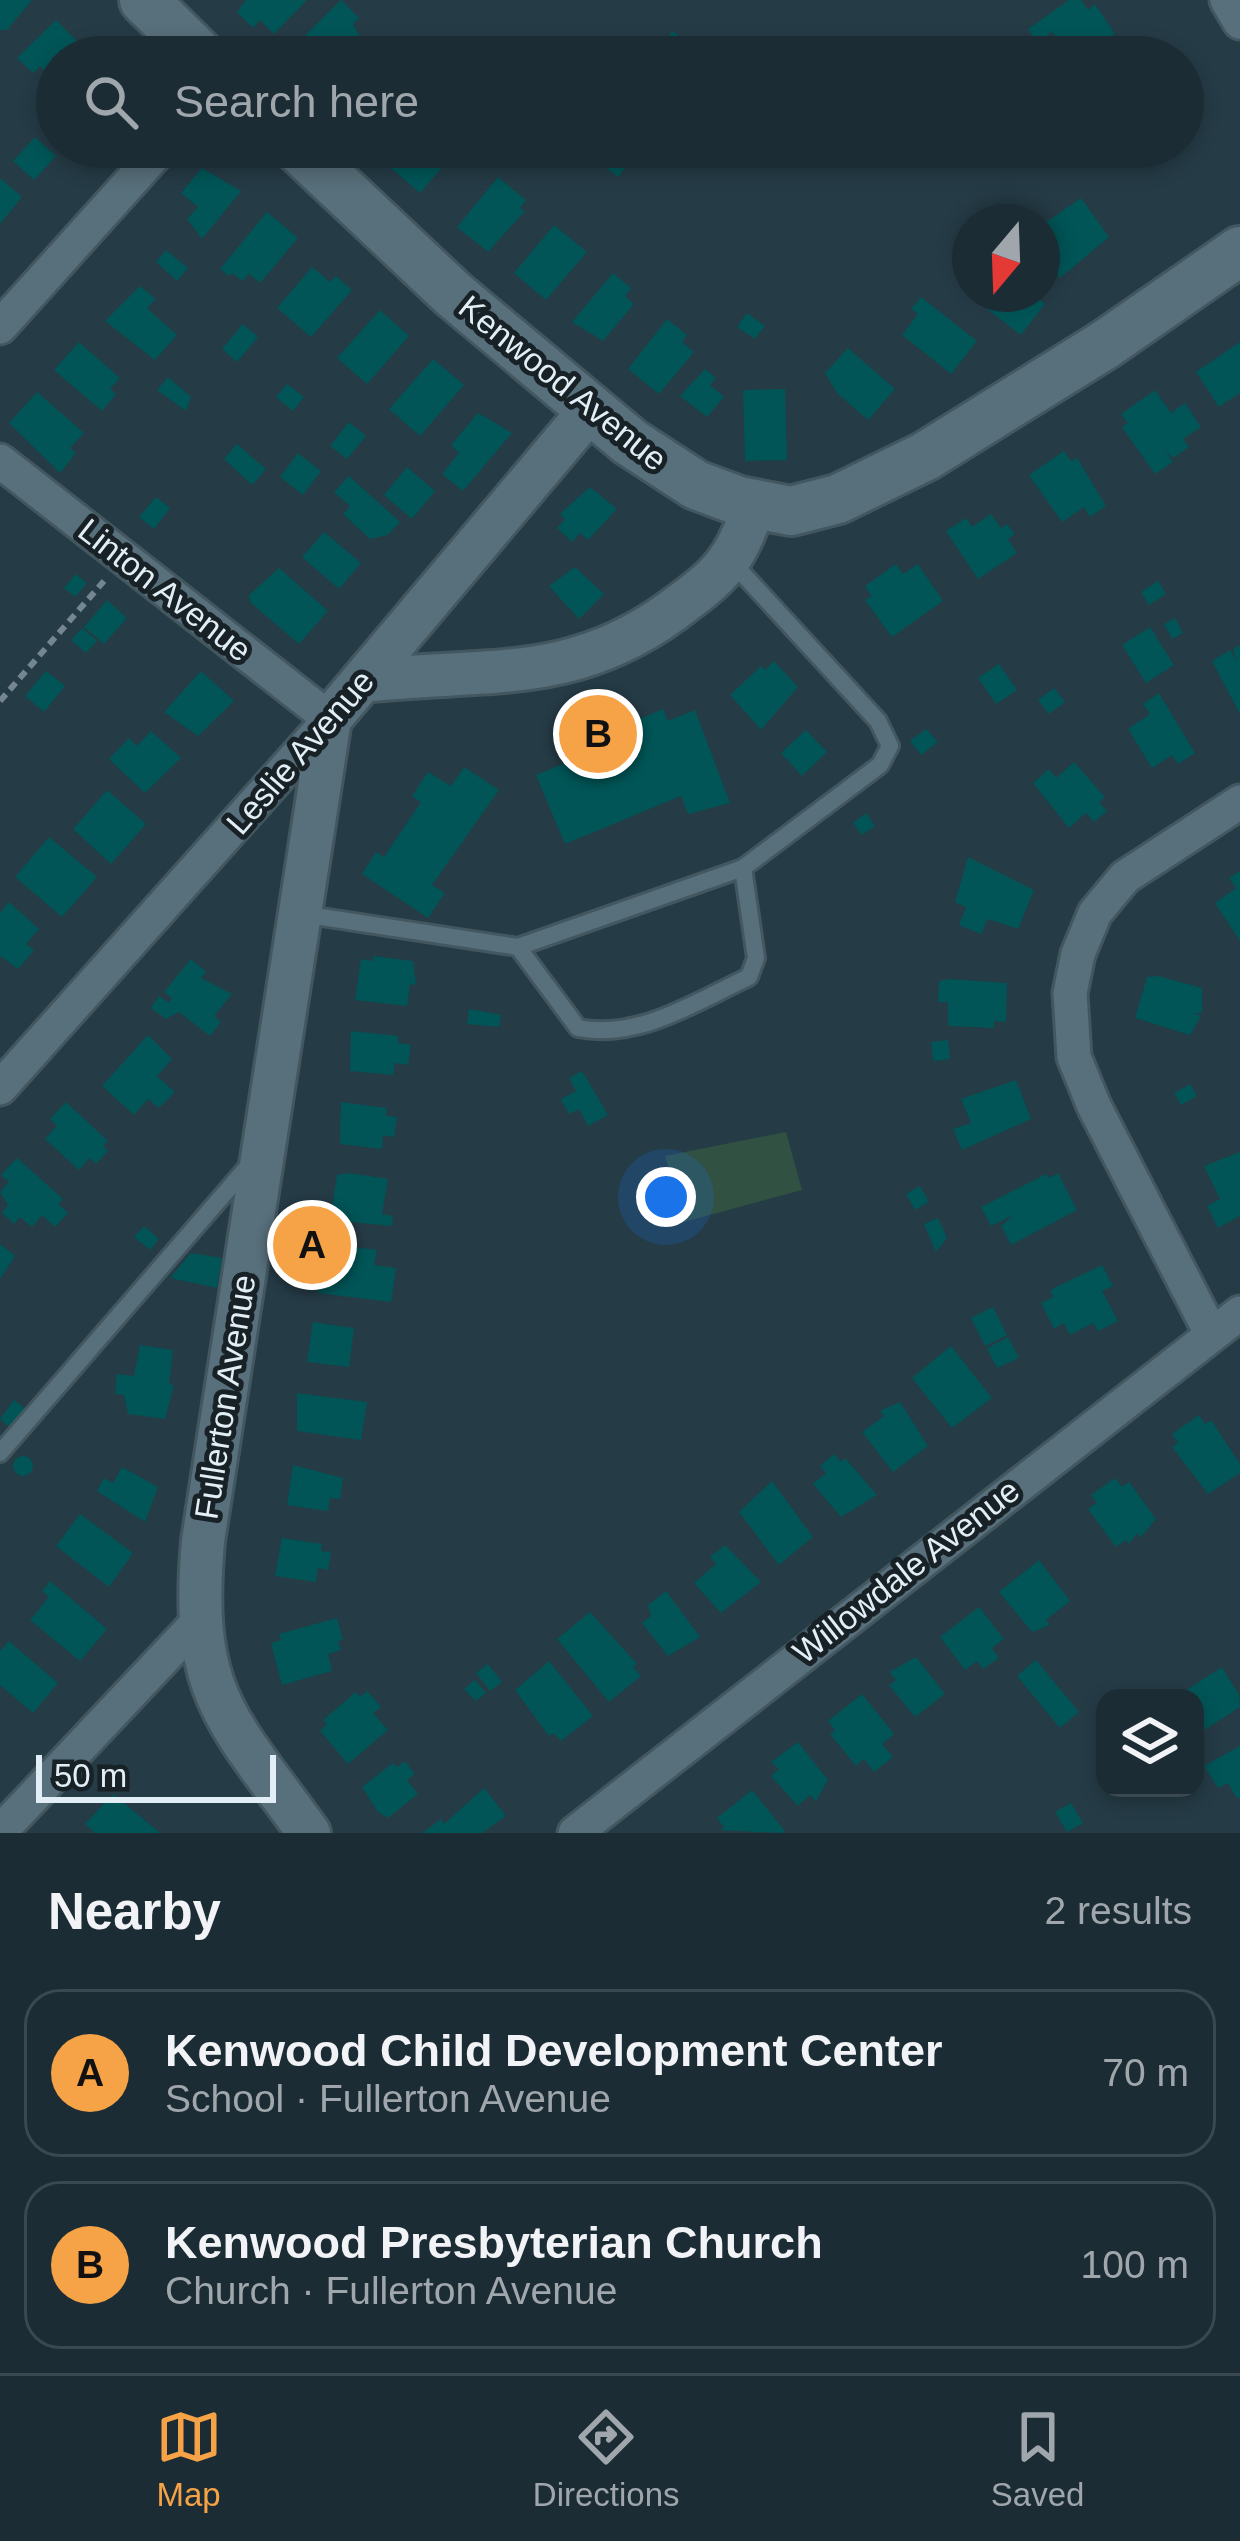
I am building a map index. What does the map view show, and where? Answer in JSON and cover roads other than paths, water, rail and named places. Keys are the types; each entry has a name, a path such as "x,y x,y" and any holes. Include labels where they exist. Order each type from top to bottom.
{"main road":[{"path":"144,0 181,36"},
{"name":"Kenwood Avenue","path":"319,168 453,294 676,474 754,505 791,511 812,507 926,456 1106,344 1240,251"}],"street":[{"path":"1227,0 1240,22"},
{"path":"0,327 143,168"},
{"name":"Leslie Avenue","path":"0,1088 330,719 591,409"},
{"name":"Linton Avenue","path":"0,461 330,719"},
{"path":"362,681 525,670 599,656 632,640 732,562 754,505"},
{"name":"Fullerton Avenue","path":"309,1833 222,1711 205,1671 197,1624 203,1541 330,719"},
{"path":"1211,1333 1074,1058 1070,993 1078,954 1095,913 1125,877 1240,802"},
{"name":"Willowdale Avenue","path":"575,1833 1240,1313"},
{"path":"0,1832 197,1624"}],"lane":[{"path":"299,914 518,946 743,868 880,765 890,746 878,721 732,562"},
{"path":"518,946 578,1028 609,1034 637,1028 749,977 756,958 743,868"},
{"path":"0,1453 263,1149"}],"place":[{"name":"Kenwood Presbyterian Church","path":"598,734"},
{"name":"Kenwood Child Development Center","path":"312,1245"}]}
